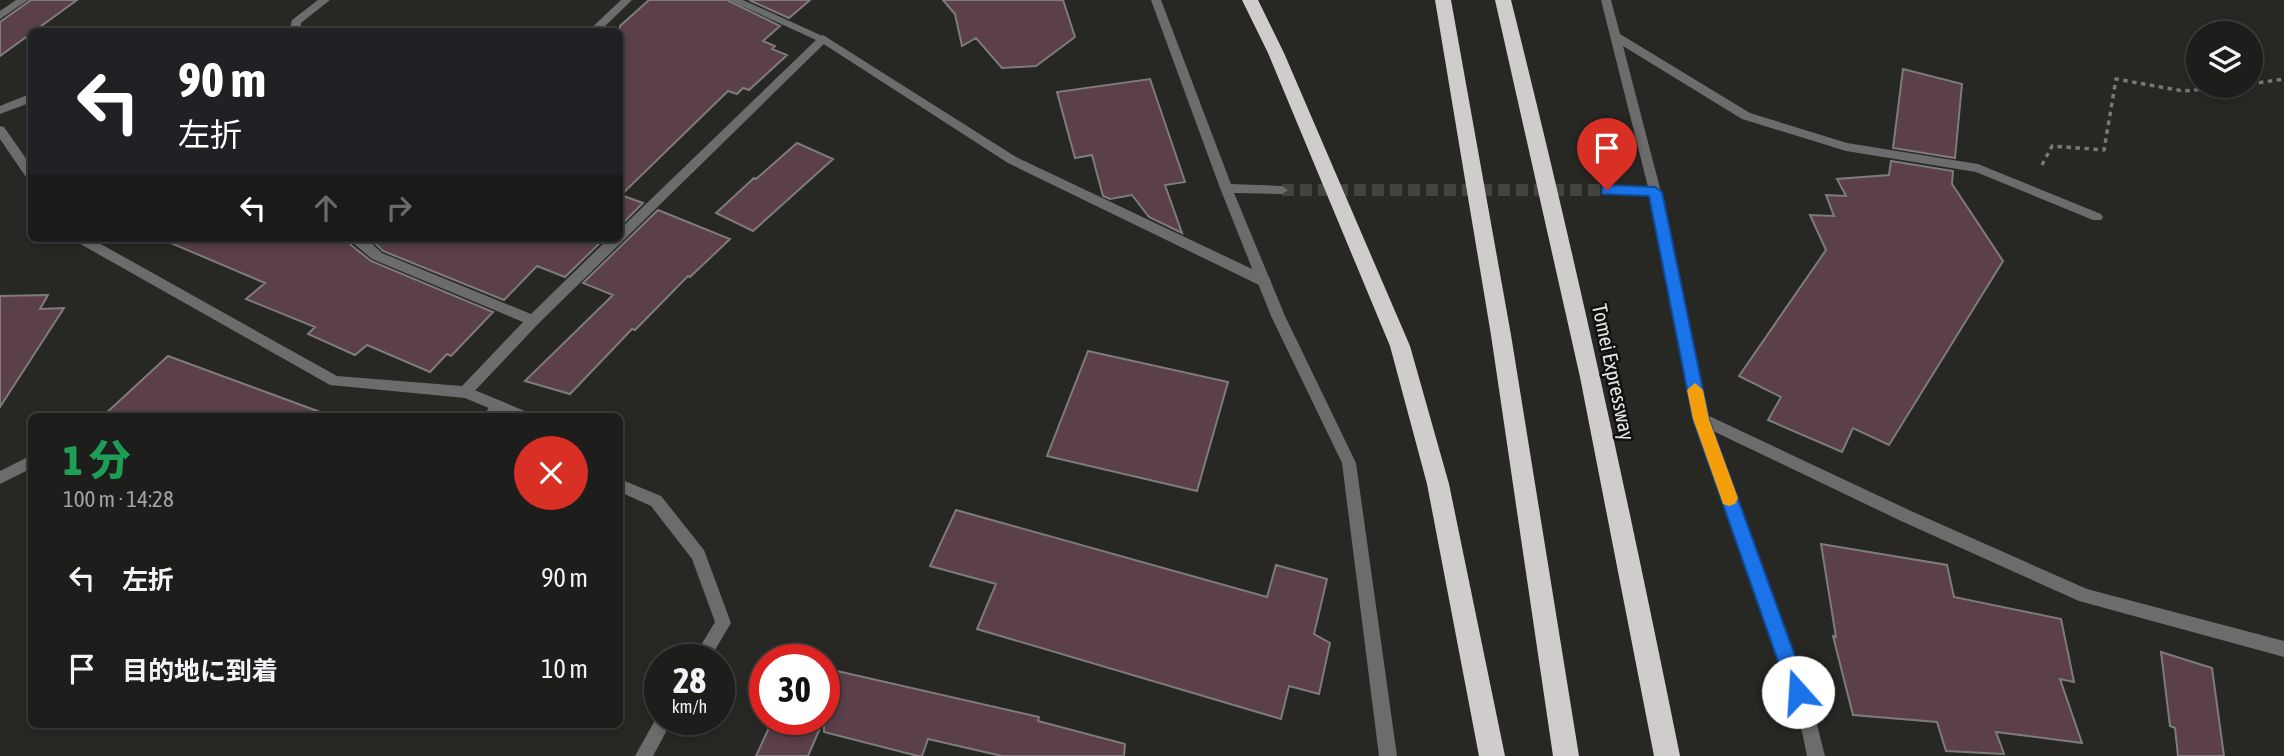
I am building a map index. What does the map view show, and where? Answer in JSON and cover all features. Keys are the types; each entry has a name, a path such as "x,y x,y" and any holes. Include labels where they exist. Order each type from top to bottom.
{"highway":[{"path":"1250,0 1276,53 1400,346 1438,484 1492,756"},
{"path":"1443,0 1502,335 1566,756"},
{"name":"Tomei Expressway","path":"1503,0 1577,314 1667,756"}],"street":[{"path":"0,16 23,0"},
{"path":"295,28 296,22 326,0"},
{"path":"596,28 627,0"},
{"path":"734,0 823,39 1012,160 1264,281"},
{"path":"1156,0 1226,188 1278,316 1349,463 1388,756"},
{"path":"1606,0 1655,192 1701,419 1807,717 1816,756"},
{"path":"1616,37 1746,116 1846,147 1978,168 2097,217"},
{"path":"623,232 823,39"},
{"path":"0,110 28,99"},
{"path":"0,130 28,171"},
{"path":"1226,188 1282,190"},
{"path":"1607,190 1655,192"},
{"path":"87,242 335,381 465,392 494,411"},
{"path":"360,242 377,256 533,320"},
{"path":"465,392 533,320 613,242"},
{"path":"1701,419 1906,516 2085,596 2284,649"},
{"path":"0,478 28,463"},
{"path":"623,486 656,501 699,555 723,623 710,644"},
{"path":"643,756 655,735"}],"path":[{"path":"2029,189 2052,146 2104,150 2116,79 2186,91"},
{"path":"2263,82 2284,79"}],"building":[{"path":"31,0 77,0 38,28 28,28 28,36 0,56 0,22"},
{"path":"649,0 727,0 780,26 763,41 775,46 772,49 787,55 749,90 743,88 737,94 728,91 623,193 623,28 620,26"},
{"path":"749,0 810,0 789,18"},
{"path":"943,0 1063,0 1075,37 1036,66 1002,68 976,38 962,46 955,14"},
{"path":"1903,69 1962,84 1955,158 1893,148"},
{"path":"1150,79 1185,182 1165,185 1182,233 1149,217 1132,195 1110,199 1103,196 1092,155 1075,158 1057,92"},
{"path":"797,143 833,159 753,231 716,213 754,178"},
{"path":"1891,161 1953,171 1952,184 2003,261 1889,445 1853,428 1842,452 1768,420 1781,397 1739,376 1826,250 1810,215 1834,216 1826,195 1846,196 1837,179 1889,175"},
{"path":"623,196 643,203 623,223"},
{"path":"658,210 730,239 688,276 635,330 632,329 570,394 525,381 613,295 583,283"},
{"path":"168,242 351,242 371,261 493,312 451,356 447,354 430,372 367,345 355,355 308,334 315,327 246,299 265,283"},
{"path":"374,242 601,242 565,277 537,266 504,300 383,251"},
{"path":"48,295 40,309 64,308 0,407 0,296"},
{"path":"1088,351 1228,382 1197,491 1047,456"},
{"path":"168,356 320,412 320,413 106,413"},
{"path":"956,510 1267,597 1276,565 1327,579 1314,634 1330,643 1319,694 1289,686 1281,719 977,629 996,584 930,566"},
{"path":"1821,544 1947,565 1954,597 2061,619 2074,682 2060,679 2082,743 1996,732 2004,754 1946,751 1937,722 1853,715 1833,636 1836,637"},
{"path":"2161,652 2212,668 2224,756 2178,756 2175,728 2170,726"},
{"path":"840,672 1039,717 1038,721 1125,744 1124,756 1002,756 928,739 922,756 836,735 840,735"},
{"path":"766,735 817,735 808,756 756,756"}],"tunnel":[{"path":"1282,190 1607,190"}],"slow traffic":[{"path":"1695,390 1701,419 1729,498"}],"route":[{"path":"1607,190 1655,192 1701,419 1798,692"}]}
